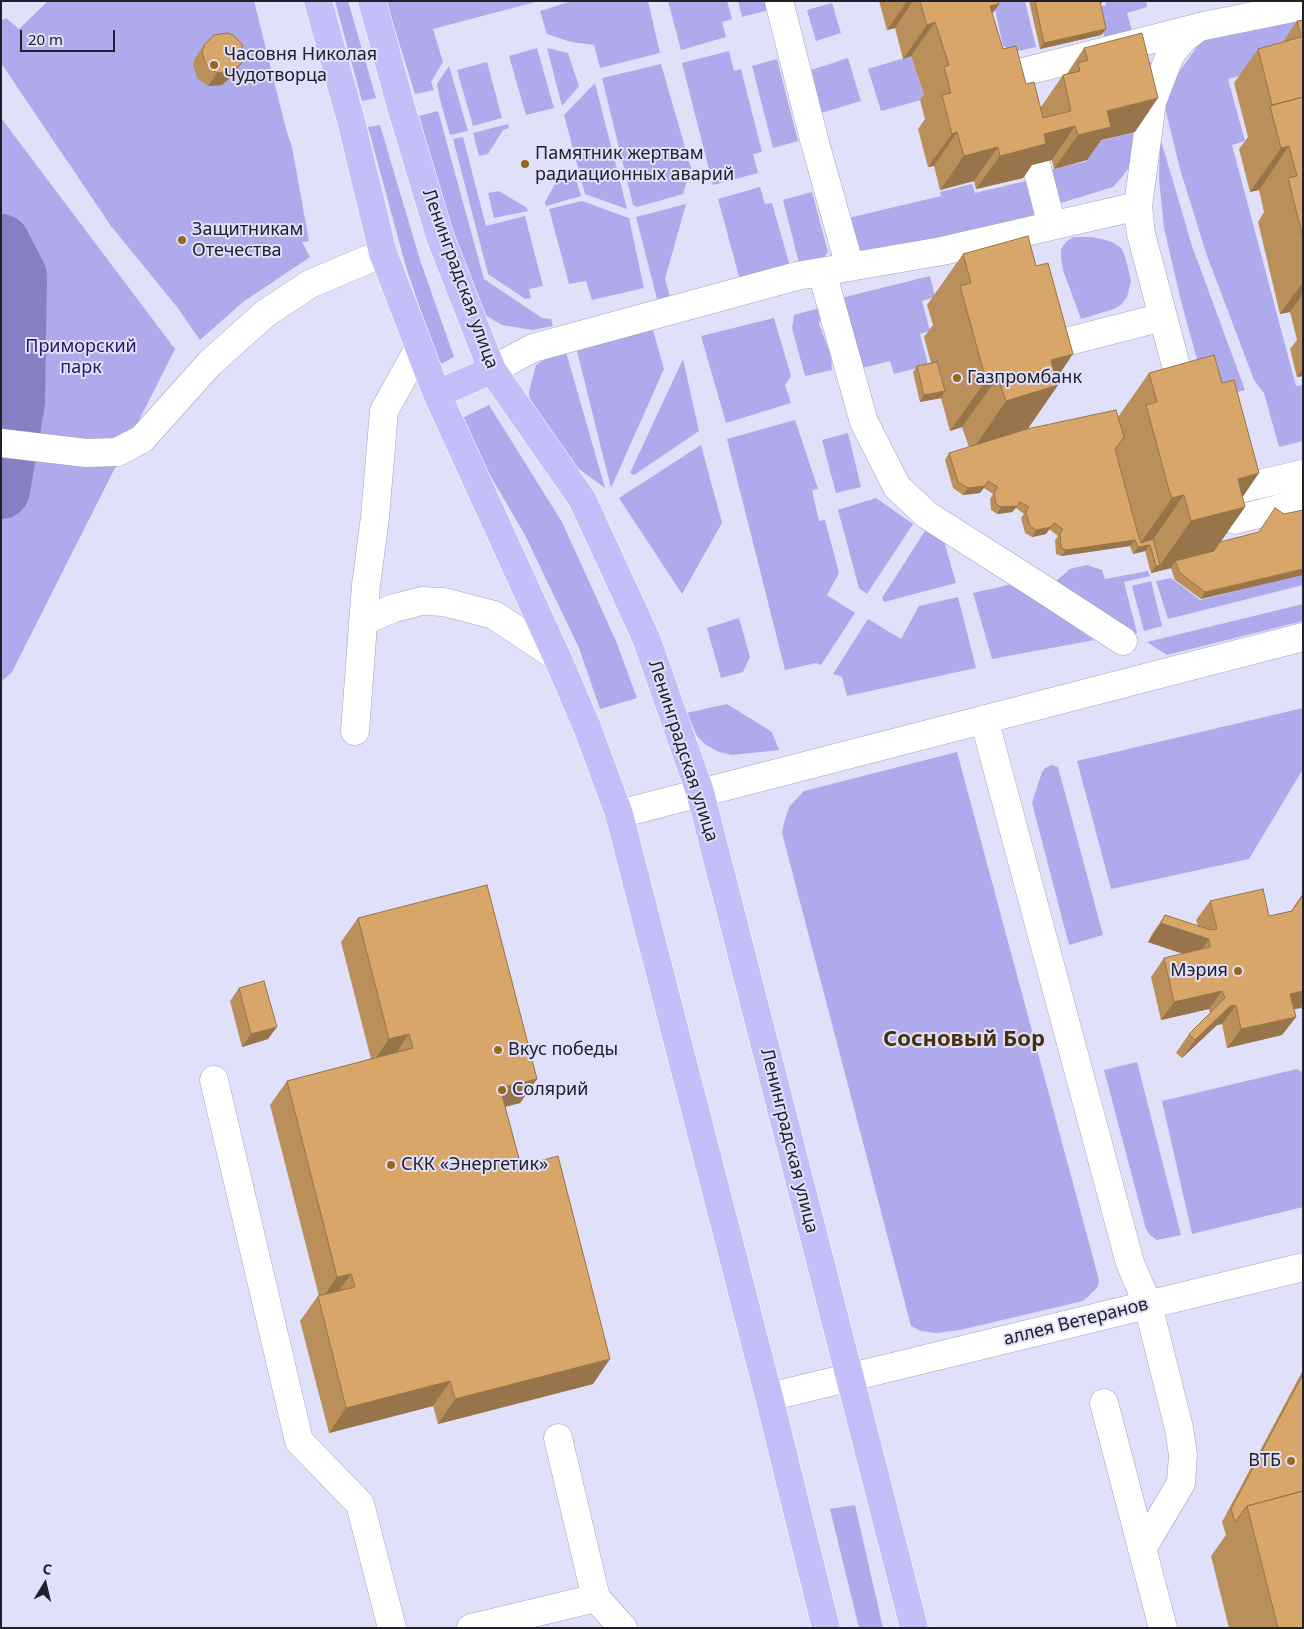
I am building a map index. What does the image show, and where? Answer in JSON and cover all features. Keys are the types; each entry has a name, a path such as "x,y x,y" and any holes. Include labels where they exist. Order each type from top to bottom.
{"main road":[{"path":"318,1 351,121 383,253 437,394 557,657 587,727 619,814 769,1397 826,1628"},
{"name":"Ленинградская улица","path":"372,1 440,237 492,370 582,499 646,638 700,792 914,1628"},
{"path":"437,394 492,370"}],"street":[{"path":"780,1 817,151 850,267"},
{"path":"1021,102 1005,65 1303,6"},
{"path":"1199,27 1182,40 1170,55 1152,102 1138,206 1142,240 1183,392 1193,390 1201,416"},
{"path":"1032,151 1052,226"},
{"path":"492,370 533,348 797,276 942,251 1138,206"},
{"path":"1,443 86,453 117,452 142,439 210,363 266,313 310,284 383,253"},
{"path":"822,272 864,422 897,487 926,515 948,527 1123,641"},
{"path":"1033,321 1042,348 1163,317"},
{"path":"355,731 363,621 384,411 419,348"},
{"path":"363,621 394,608 422,601 444,602 494,615 557,657"},
{"path":"619,814 1303,637"},
{"path":"984,719 1130,1263 1148,1304 1179,1428 1183,1455 1181,1483 1142,1548"},
{"path":"214,1080 299,1441 360,1504 392,1628"},
{"name":"аллея Ветеранов","path":"769,1397 1303,1267"},
{"path":"1104,1404 1163,1628"},
{"path":"558,1438 596,1598 623,1628"},
{"path":"471,1628 596,1598"}],"green space":[{"path":"48,1 254,1 292,147 309,241 302,242 310,257 243,302 200,340 177,307 111,226 1,63 1,21 6,18 19,29"},
{"path":"335,1 348,1 376,98 362,101"},
{"path":"386,1 539,1 433,29 443,62 431,82 434,90 415,94"},
{"path":"572,1 648,1 660,53 600,68 594,45 571,42 547,34 540,11"},
{"path":"668,1 727,1 732,19 722,22 726,37 681,50"},
{"path":"738,1 771,1 773,9 742,17"},
{"path":"993,1 1025,1 1036,47 1014,52 1003,46"},
{"path":"1105,1 1146,1 1147,7 1127,13 1133,34 1105,41 1097,7 1106,5"},
{"path":"832,3 841,33 816,41 807,10"},
{"path":"1303,13 1303,42 1272,67 1228,79 1245,141 1232,145 1296,386 1303,385 1303,441 1279,447 1264,393 1254,380 1206,253 1180,169 1166,112 1166,103 1177,75 1206,34"},
{"path":"537,48 554,108 526,115 509,56"},
{"path":"547,48 568,53 579,86 562,106"},
{"path":"729,51 734,71 741,69 762,152 753,154 758,173 713,185 682,63"},
{"path":"911,56 925,99 881,111 868,69"},
{"path":"848,58 861,101 821,113 808,71"},
{"path":"777,59 798,141 773,148 752,66"},
{"path":"487,62 502,118 473,126 457,70"},
{"path":"1151,62 1132,163 1113,187 1051,206 1041,172 1087,161 1084,145 1135,132 1119,67"},
{"path":"661,64 691,168 683,194 637,207 633,205 602,78"},
{"path":"449,66 468,131 450,135 437,84"},
{"path":"595,83 627,209 585,194 564,115"},
{"path":"438,111 484,279 542,318 551,319 553,326 532,330 502,325 485,315 469,296 419,116"},
{"name":"Приморский парк","path":"1,118 175,349 12,672 1,682"},
{"path":"508,124 509,128 503,130 488,154 479,156 473,133"},
{"path":"380,125 420,260 454,357 439,365 406,267 368,127"},
{"path":"463,137 486,226 525,216 543,286 529,289 531,298 525,299 488,274 453,139"},
{"path":"1160,137 1192,246 1245,390 1208,399 1181,301 1164,228 1159,179"},
{"path":"573,169 581,196 546,206 545,202 562,171"},
{"path":"1030,180 1039,215 850,260 840,220 941,196 940,192 972,184 975,193"},
{"path":"760,187 765,204 772,203 790,266 740,280 718,199"},
{"path":"499,191 527,208 528,211 494,218 488,193"},
{"path":"812,192 828,252 821,262 800,267 783,200"},
{"path":"582,201 629,218 644,288 592,300 586,281 569,284 549,209"},
{"path":"686,204 665,279 670,297 657,299 636,217"},
{"path":"1073,237 1092,237 1106,240 1122,249 1131,281 1127,297 1121,305 1081,319 1063,270 1061,258 1061,249"},
{"path":"930,276 935,297 922,301 930,331 920,334 928,365 894,374 890,361 855,370 837,299"},
{"path":"823,307 819,324 831,355 832,370 805,376 792,328 794,315"},
{"path":"774,318 791,376 785,385 791,403 726,423 701,336"},
{"path":"653,330 664,369 611,488 576,347"},
{"path":"566,352 605,488 564,458 530,401 529,392 536,365 547,358"},
{"path":"683,359 699,431 634,475 630,473"},
{"path":"489,405 562,522 616,641 637,698 600,709 579,648 525,535 458,420"},
{"path":"795,420 818,489 812,490 819,521 825,520 839,573 827,595 855,613 821,665 816,663 785,670 727,439"},
{"path":"848,433 861,487 836,493 822,440"},
{"path":"701,445 722,523 682,594 619,498"},
{"path":"876,498 913,524 867,594 859,588 838,510"},
{"path":"925,531 944,541 956,583 884,602 882,598"},
{"path":"1087,565 1102,570 1105,579 1148,571 1150,576 1124,582 1137,633 1128,634 1056,581 1070,569"},
{"path":"1303,574 1303,585 1168,619 1156,581 1171,578 1200,600"},
{"path":"1151,581 1162,626 1144,631 1132,586"},
{"path":"1013,584 1094,640 992,659 973,593"},
{"path":"958,597 976,668 847,696 842,677 833,674 868,619 901,639 919,606"},
{"path":"1303,604 1303,621 1167,655 1147,642"},
{"path":"739,618 750,657 743,672 721,678 707,628"},
{"path":"727,704 772,732 779,750 732,755 719,752 706,745 697,736 686,713"},
{"path":"1303,708 1303,769 1249,859 1111,889 1077,761"},
{"path":"957,752 1099,1280 1098,1286 1083,1301 960,1330 936,1333 921,1331 911,1326 782,833 789,807 804,791"},
{"path":"1052,765 1058,767 1103,935 1069,945 1032,803 1042,772 1045,768"},
{"path":"1137,1062 1181,1235 1157,1240 1146,1229 1104,1070"},
{"path":"1297,1069 1303,1073 1303,1207 1192,1234 1162,1101"},
{"path":"855,1505 883,1628 859,1628 830,1509"}],"building":[{"path":"920,1 998,1 999,4 990,6 1003,49 1016,46 1026,84 1034,82 1043,118 1071,111 1063,75 1080,71 1078,63 1088,60 1084,48 1142,33 1158,98 1107,111 1111,127 1078,135 1075,126 1044,134 1046,144 1000,156 998,147 964,156 957,132 952,134 942,95 951,93 944,67 949,65 935,22 927,25"},
{"path":"1035,1 1100,1 1106,29 1044,43"},
{"path":"1303,20 1303,97 1272,105 1258,49 1301,37 1297,21"},
{"path":"227,33 233,35 242,44 243,57 241,64 231,72 217,73 206,65 202,52 204,45 214,35"},
{"path":"1303,97 1303,238 1288,178 1297,176 1289,146 1281,148 1270,106"},
{"path":"1028,236 1036,266 1048,263 1073,354 1051,360 1058,385 1006,401 998,377 986,380 960,286 971,283 963,254"},
{"path":"1214,355 1222,383 1234,380 1259,473 1238,479 1245,507 1191,521 1184,495 1172,498 1169,490 1146,405 1157,402 1149,373"},
{"path":"937,362 945,391 924,395 917,366"},
{"path":"1116,410 1124,437 1115,449 1138,534 1141,543 1153,539 1160,565 1156,566 1150,545 1138,547 1135,540 1066,550 1061,548 1060,534 1063,529 1054,523 1051,527 1036,530 1030,526 1026,512 1029,507 1020,502 1017,506 1001,507 996,504 994,493 998,487 988,481 985,486 968,488 958,482 949,453 1027,429"},
{"path":"1275,508 1284,514 1303,510 1303,569 1205,592 1180,573 1175,561 1214,551 1220,542 1259,532"},
{"name":"СКК «Энергетик»","path":"487,885 537,1079 500,1088 521,1166 558,1156 610,1359 455,1399 450,1381 346,1408 318,1296 355,1287 351,1274 337,1277 287,1081 413,1048 409,1034 389,1039 358,918"},
{"name":"Мэрия","path":"1263,889 1269,916 1292,911 1303,895 1303,991 1290,994 1296,1017 1241,1029 1236,1005 1230,1006 1195,1040 1189,1034 1225,998 1222,991 1174,1002 1164,958 1210,947 1209,939 1161,923 1165,915 1211,930 1217,929 1210,901"},
{"path":"264,981 277,1027 251,1034 239,988"},
{"path":"1303,1374 1303,1491 1247,1506 1235,1522 1231,1509"},
{"path":"1303,1491 1303,1628 1278,1628 1247,1506"}],"waterway":[{"path":"1,243 18,276 16,402 1,490"}],"place":[{"name":"Часовня Николая Чудотворца","path":"214,65"},
{"name":"Памятник жертвам радиационных аварий","path":"525,164"},
{"name":"Защитникам Отечества","path":"182,240"},
{"name":"Газпромбанк","path":"957,378"},
{"name":"Мэрия","path":"1238,971"},
{"name":"Вкус победы","path":"498,1050"},
{"name":"Солярий","path":"502,1090"},
{"name":"СКК «Энергетик»","path":"391,1165"},
{"name":"ВТБ","path":"1291,1461"}],"district":[{"name":"Сосновый Бор","path":"964,1040"}]}
